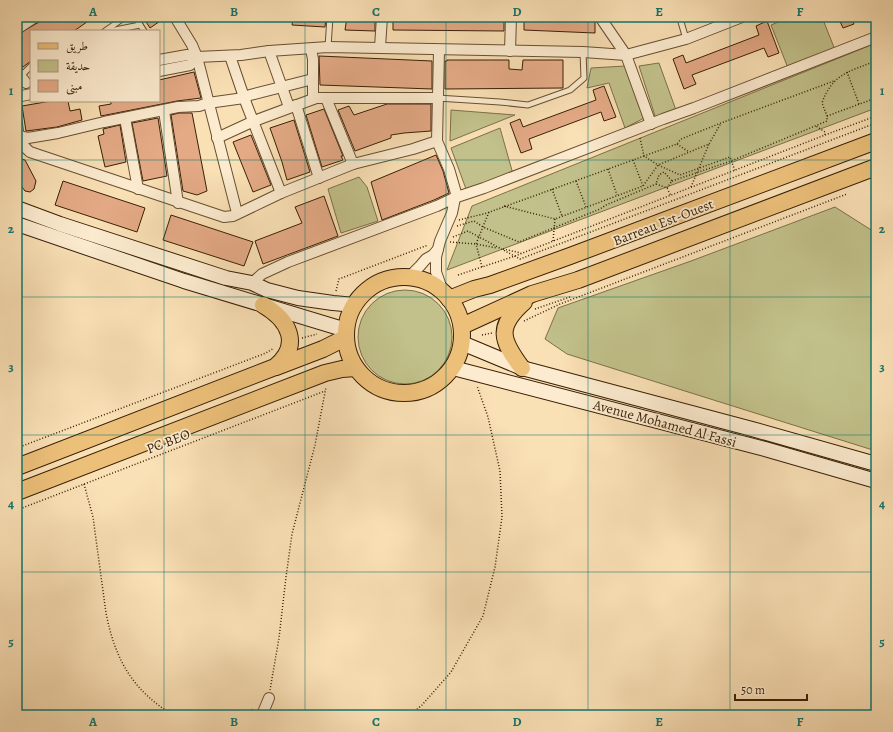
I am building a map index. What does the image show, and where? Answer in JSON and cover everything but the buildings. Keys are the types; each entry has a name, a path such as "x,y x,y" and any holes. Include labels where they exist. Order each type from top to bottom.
{"main road":[{"name":"Barreau Est-Ouest","path":"446,295 490,285 876,142"},
{"name":"Barreau Est-Ouest","path":"462,326 532,294 591,275 876,167"},
{"path":"409,277 427,282 446,295 457,312 462,326 462,343 458,357 445,377 428,388 418,392 398,393 388,391 370,383 350,359 346,334 350,313 360,297 374,286 391,279 409,277"},
{"path":"522,368 507,346 504,330 511,315 532,294"},
{"path":"263,306 277,314 284,321 290,341 287,353 275,367"},
{"path":"17,467 323,349 346,334"},
{"path":"17,492 325,373 342,369 356,368"}],"street":[{"path":"17,29 35,17"},
{"path":"175,17 192,45 197,57 237,213"},
{"path":"380,48 382,17"},
{"path":"510,51 511,17"},
{"path":"600,17 626,55 651,124"},
{"path":"160,60 187,55 197,57 230,56 269,51 328,47 583,52 626,55 686,39 741,17"},
{"path":"252,283 262,274 283,264 876,37"},
{"path":"311,49 313,59 313,99"},
{"path":"439,50 437,98 438,141 456,194 452,213 436,257 436,272 446,295"},
{"path":"269,51 282,87 293,106 318,178"},
{"path":"230,56 244,98 281,193"},
{"path":"160,71 190,65 197,57"},
{"path":"18,136 28,138 58,133 178,107 199,106 208,103 244,98 313,78"},
{"path":"17,97 30,94"},
{"path":"326,98 353,164"},
{"path":"217,138 254,121 313,99 437,98"},
{"path":"164,111 178,202"},
{"path":"125,118 138,189"},
{"path":"17,123 18,136 24,147 30,152 224,218 353,164 438,141"},
{"path":"17,208 60,224 226,278 252,283 267,290 298,298 354,305"},
{"path":"17,224 346,334"},
{"path":"409,277 426,259 433,255 442,242"},
{"name":"Avenue Mohamed Al Fassi","path":"462,343 522,368 752,429 876,464"},
{"name":"Avenue Mohamed Al Fassi","path":"452,368 765,449 876,481"},
{"path":"262,715 269,698"}],"lane":[{"path":"106,30 125,17"},
{"path":"135,17 143,30"},
{"path":"328,47 330,17"},
{"path":"683,17 680,22 686,39"},
{"path":"115,30 140,25"},
{"path":"437,98 528,105 564,93 577,86 584,78 583,52"},
{"path":"22,79 30,67"}],"path":[{"path":"667,188 672,181 711,167 713,168 827,121 827,116 822,103 825,93 844,73 876,61"},
{"path":"847,72 859,104"},
{"path":"671,196 667,188 656,184 519,242 483,227 474,221 456,226 459,220 489,212 677,144 681,140 721,123 835,81"},
{"path":"827,116 876,98"},
{"path":"458,275 515,256 876,116"},
{"path":"691,188 709,144 721,123"},
{"path":"332,303 339,279 442,242 468,231 520,259 876,123"},
{"path":"816,126 825,132 825,135"},
{"path":"638,129 644,156 658,165 680,175 730,157 735,171"},
{"path":"677,144 690,152"},
{"path":"504,206 555,219 643,186 649,180 658,165 709,144"},
{"path":"633,160 643,186"},
{"path":"608,169 617,196"},
{"path":"656,184 659,175 664,172 672,181"},
{"path":"576,181 586,207"},
{"path":"552,189 562,216"},
{"path":"482,335 504,330 560,304 847,194"},
{"path":"482,267 476,244 489,212"},
{"path":"553,241 555,219"},
{"path":"442,242 452,232"},
{"path":"442,242 476,244 522,253"},
{"path":"290,341 323,332"},
{"path":"17,448 266,353 274,348"},
{"path":"269,698 279,638 292,534 315,445 326,391 325,373"},
{"path":"410,715 422,705 451,672 483,616 496,567 502,517 500,471 488,417 473,373"},
{"name":"PC BEO","path":"17,510 326,391"},
{"path":"84,484 93,517 109,629 115,645 124,666 137,687 149,699 173,715"}],"green space":[{"path":"791,17 822,17 835,50 788,68 771,25"},
{"path":"876,43 876,108 447,270 472,206"},
{"path":"659,63 677,113 657,122 639,66"},
{"path":"625,66 644,118 625,128 609,83 587,88 591,68"},
{"path":"451,110 515,115 450,141"},
{"path":"500,128 513,174 466,189 451,148"},
{"path":"359,177 367,187 378,221 341,233 328,189"},
{"path":"835,207 876,233 876,451 567,354 545,339 558,308 691,261"},
{"path":"405,290 423,294 438,304 448,319 452,337 448,355 438,370 423,380 405,384 387,380 372,370 362,355 358,337 362,319 372,304 387,294"}]}
